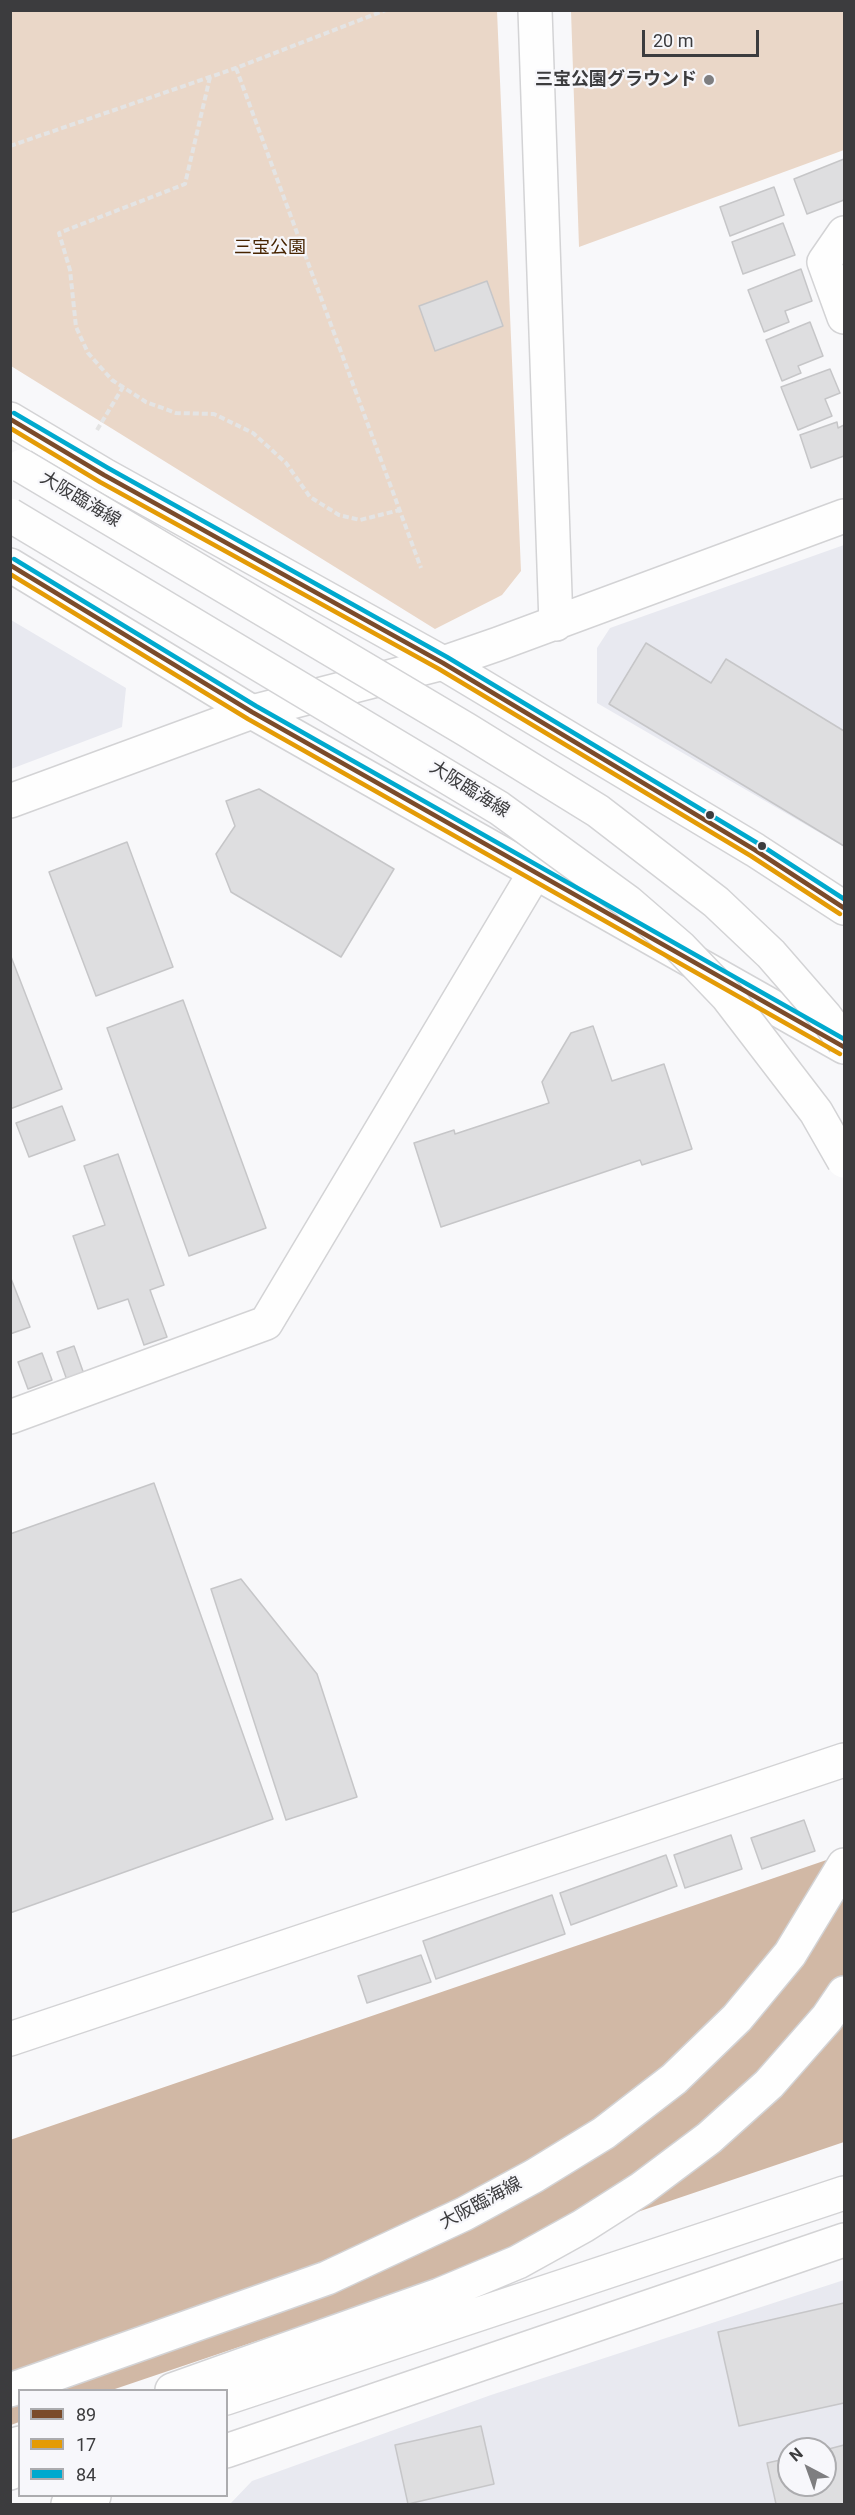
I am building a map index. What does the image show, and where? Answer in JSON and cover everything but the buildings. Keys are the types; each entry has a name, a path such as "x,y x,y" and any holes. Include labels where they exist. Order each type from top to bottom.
{"main road":[{"path":"535,10 556,624"},
{"path":"844,234 824,262 844,317"},
{"path":"10,419 115,481 443,663 755,850 844,908"},
{"name":"大阪臨海線","path":"16,462 467,730 598,811 668,863 740,924 771,954 825,1016 844,1042"},
{"name":"大阪臨海線","path":"10,515 499,808 628,902 681,947 727,996 816,1112 844,1161"},
{"path":"10,801 252,712 443,663 556,624 844,516"},
{"path":"10,566 252,712 534,874 844,1047"},
{"path":"10,1417 266,1323 534,874"},
{"path":"10,2039 844,1760"},
{"name":"大阪臨海線","path":"10,2390 327,2278 464,2214 534,2176 604,2133 674,2079 737,2018 790,1954 844,1865"},
{"path":"178,2389 439,2295 518,2262 583,2226 641,2189 709,2138 770,2084 827,2018 844,1993"},
{"path":"228,2397 844,2193"},
{"path":"228,2450 844,2240"},
{"path":"68,2505 91,2497"}],"path":[{"path":"10,146 236,68 386,10"},
{"path":"236,68 421,568"},
{"path":"210,77 185,184 59,233 70,270 76,327 88,353 112,380 146,402 176,413 214,414 253,433 286,464 310,497 339,515 360,520 400,510"},
{"path":"95,434 123,387"}],"shaded area":[{"path":"844,545 844,847 597,703 597,648 610,628"},
{"path":"11,620 126,688 122,727 11,769"},
{"path":"844,1854 844,2142 115,2389 18,2389 18,2422 11,2425 10,2140"},
{"path":"844,2280 844,2504 230,2504 252,2481 491,2395"}],"green space":[{"name":"三宝公園","path":"10,11 497,11 521,571 502,595 435,629 11,366"},
{"name":"三宝公園グラウンド","path":"571,11 844,11 844,150 579,247"}],"transit line":[{"name":"84","path":"14,413 447,657 759,844 844,899"},
{"name":"89","path":"10,419 104,475 443,663 755,850 844,908"},
{"name":"17","path":"10,428 100,482 439,669 751,856 840,914"},
{"name":"84","path":"14,559 256,706 844,1039"},
{"name":"89","path":"10,565 252,712 844,1047"},
{"name":"17","path":"10,574 248,719 840,1054"}],"place":[{"name":"三宝公園グラウンド","path":"709,80"}]}
